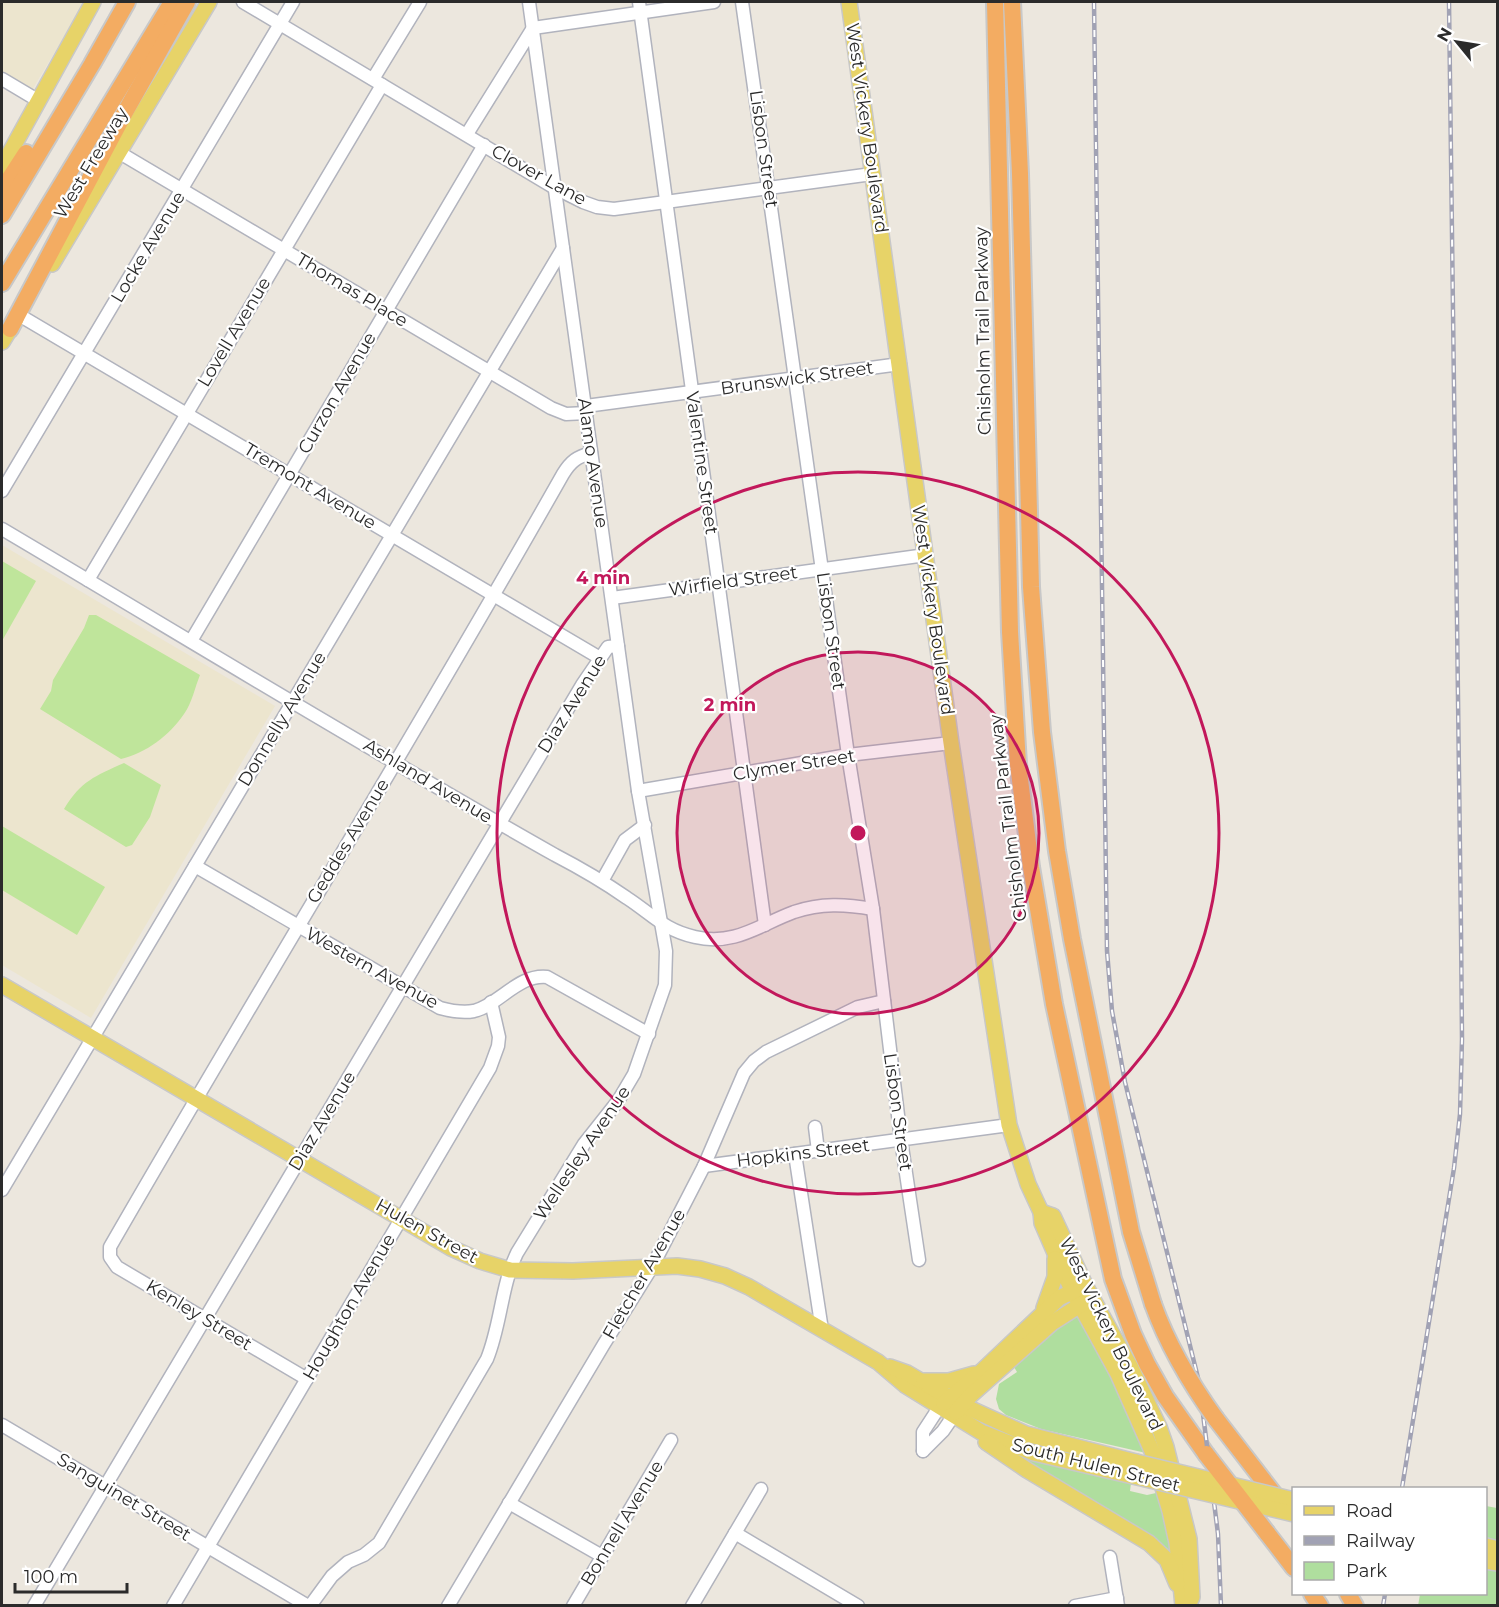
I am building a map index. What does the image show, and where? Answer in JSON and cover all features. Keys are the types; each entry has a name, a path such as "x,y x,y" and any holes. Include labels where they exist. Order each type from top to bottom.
{"highway":[{"path":"2,215 127,2"},
{"name":"Chisholm Trail Parkway","path":"995,2 1011,665 1018,764 1041,930 1061,1038 1108,1262 1139,1348 1165,1396 1192,1435 1292,1567"},
{"path":"1012,2 1020,174 1028,505 1035,659 1051,805 1072,939 1131,1232 1153,1304 1175,1355 1194,1387 1292,1519"},
{"path":"10,329 182,4"},
{"name":"West Freeway","path":"2,283 182,4"},
{"path":"2,190 74,79 92,64"}],"main road":[{"path":"2,168 93,2"},
{"name":"West Freeway","path":"10,329 120,153 209,2"},
{"name":"West Vickery Boulevard","path":"849,2 951,742 1009,1125 1025,1176 1041,1212 1042,1223 1055,1252 1082,1294"},
{"path":"182,4 196,22"},
{"name":"Hulen Street","path":"2,985 451,1248 480,1261 510,1270 573,1271 677,1266 700,1269 725,1276 749,1287 884,1365"},
{"name":"West Vickery Boulevard","path":"1041,1212 1053,1216 1082,1294 1152,1451 1170,1510 1177,1543 1184,1602"},
{"path":"1040,1316 1055,1277 1055,1252"},
{"path":"951,1406 982,1371 1059,1298 1082,1294"},
{"path":"951,1406 1052,1323 1082,1294"},
{"name":"South Hulen Street","path":"884,1365 905,1385 951,1406"},
{"name":"South Hulen Street","path":"884,1365 908,1373 921,1381 981,1432 1034,1453 1134,1469 1292,1500"},
{"path":"921,1381 949,1381 982,1371"},
{"path":"951,1406 969,1430 1027,1470 1158,1550 1167,1560 1184,1602"},
{"name":"South Hulen Street","path":"1134,1469 1292,1514"}],"street":[{"name":"Clover Lane","path":"243,2 555,188 597,207 614,209 872,174"},
{"name":"Locke Avenue","path":"2,491 293,2"},
{"name":"Lovell Avenue","path":"88,580 283,249 378,82 420,2"},
{"name":"Alamo Avenue","path":"530,2 638,791 661,924"},
{"path":"467,135 533,28 639,7 714,2"},
{"name":"Lisbon Street","path":"742,2 848,755 873,909 901,1140 920,1260"},
{"name":"Valentine Street","path":"639,7 765,925"},
{"path":"2,79 39,101"},
{"name":"Curzon Avenue","path":"191,641 484,145"},
{"name":"Thomas Place","path":"120,153 551,408 566,414 586,409"},
{"path":"533,174 546,169 551,162"},
{"path":"559,214 571,203 580,200"},
{"name":"Donnelly Avenue","path":"2,1190 563,248"},
{"name":"Tremont Avenue","path":"10,329 85,353 600,658"},
{"name":"Brunswick Street","path":"586,409 900,364"},
{"name":"Geddes Avenue","path":"114,1239 297,926 494,597 566,468 578,457 591,453"},
{"name":"Ashland Avenue","path":"2,529 395,762 602,881 636,903 661,924 696,937 715,940 744,935 795,912 823,906 843,905 873,909"},
{"name":"Wirfield Street","path":"612,598 926,555"},
{"name":"Diaz Avenue","path":"34,1605 499,823 600,658 608,647 618,646"},
{"name":"Clymer Street","path":"638,791 848,755 951,742"},
{"path":"602,881 625,840 645,825"},
{"name":"Western Avenue","path":"195,866 431,1003 450,1010 470,1012 534,977 546,977 649,1034"},
{"name":"Wellesley Avenue","path":"309,1605 332,1576 348,1562 364,1555 379,1542 487,1359 510,1270 537,1218 584,1144 618,1101 634,1074 665,985 666,951 661,924"},
{"name":"Fletcher Avenue","path":"448,1605 652,1267 704,1166 737,1087 754,1061 766,1052 838,1015 858,1007 884,1001"},
{"name":"Houghton Avenue","path":"173,1605 490,1068 499,1037 491,1002"},
{"name":"Hopkins Street","path":"704,1166 1009,1125"},
{"path":"815,1127 818,1151"},
{"path":"795,1154 822,1330"},
{"name":"Kenley Street","path":"114,1239 109,1253 117,1267 307,1379"},
{"name":"Sanguinet Street","path":"2,1425 309,1605"},
{"name":"Bonnell Avenue","path":"573,1605 671,1440"},
{"path":"692,1605 761,1489"},
{"path":"509,1503 602,1556"},
{"path":"735,1533 858,1605"},
{"path":"1075,1605 1118,1602 1110,1557"}],"shaded area":[{"path":"2,2 85,2 32,90 2,72"},
{"path":"2,545 275,706 91,1018 2,965"}],"green space":[{"path":"2,561 36,581 2,641"},
{"path":"89,615 96,615 200,675 187,710 178,722 148,748 121,759 40,709 51,691 53,680 84,628"},
{"path":"124,763 161,785 150,817 132,845 126,847 64,809 76,792 90,780"},
{"path":"2,826 105,887 77,935 2,890"},
{"path":"1078,1316 1087,1322 1146,1453 1041,1429 1006,1415 999,1409 996,1399 999,1384 1017,1372 1014,1367 1054,1329"},
{"path":"1011,1450 1131,1483 1130,1491 1147,1495 1156,1493 1156,1489 1159,1489 1175,1563 1033,1470"},
{"path":"1487,1506 1497,1508 1497,1605 1418,1606 1420,1595 1487,1595"}],"railway":[{"path":"1094,2 1107,951 1112,1011 1125,1082 1199,1382 1218,1534 1221,1606"},
{"path":"1402,1487 1454,1168 1460,1114 1461,929 1449,2"},
{"path":"1383,1606 1385,1595"}]}
